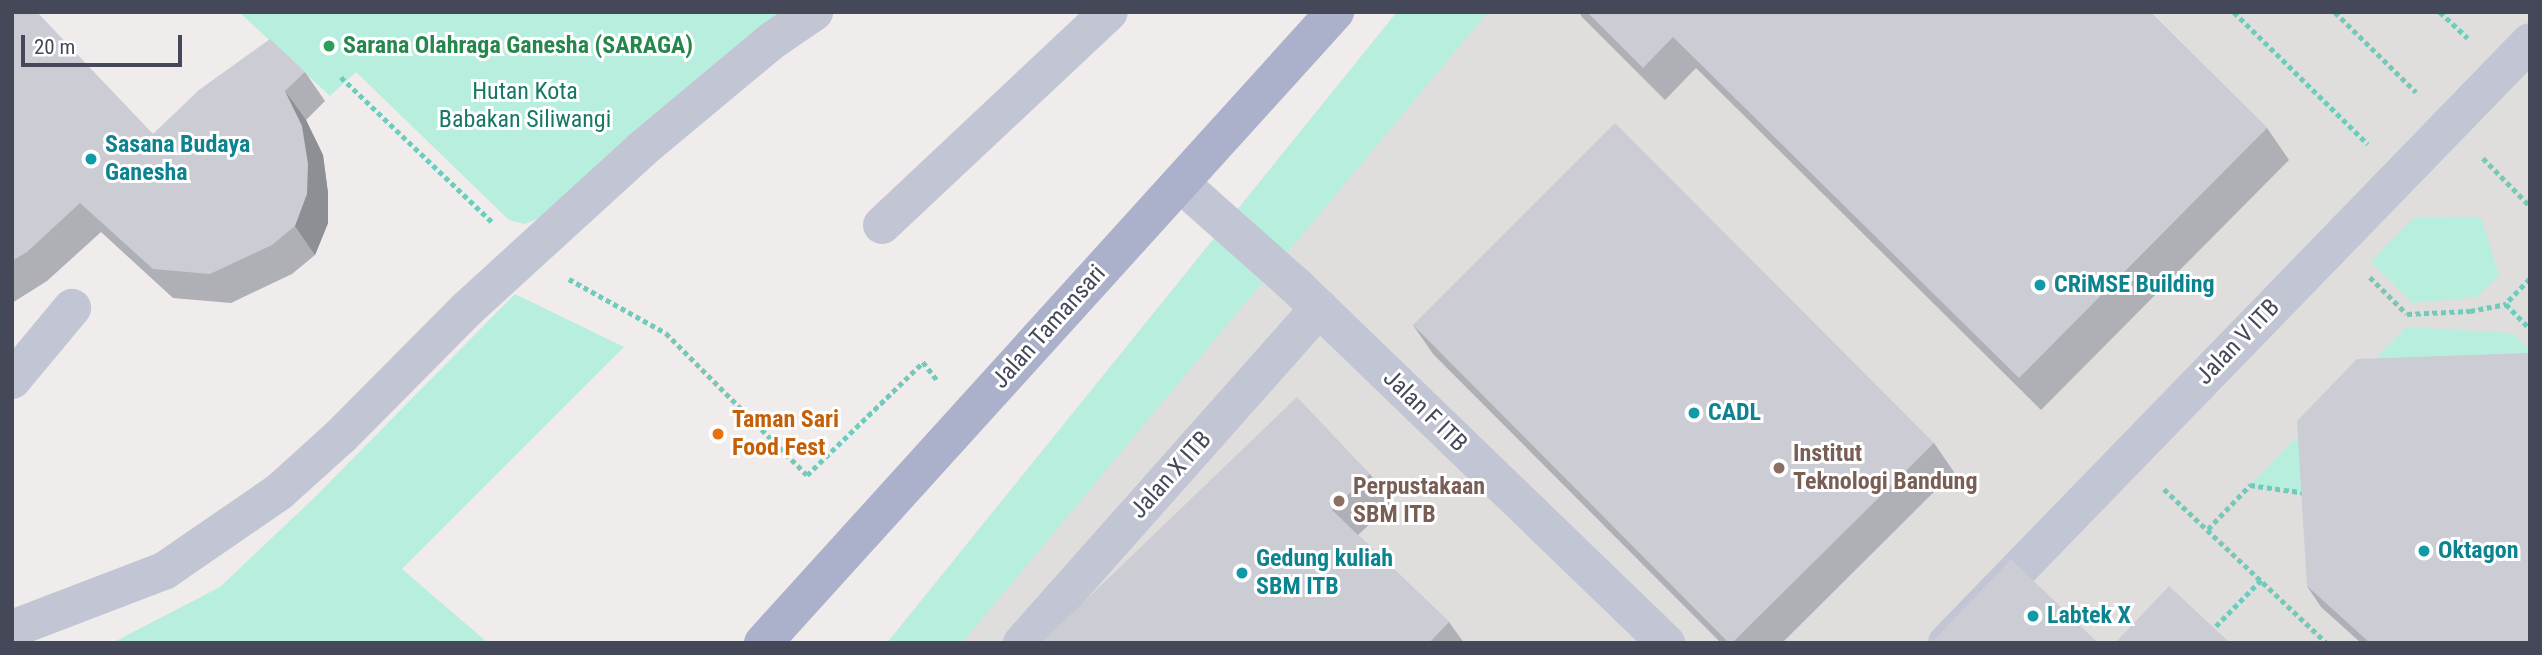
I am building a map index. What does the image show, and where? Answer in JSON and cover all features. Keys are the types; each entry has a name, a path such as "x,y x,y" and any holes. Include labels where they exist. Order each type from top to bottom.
{"main road":[{"name":"Jalan Tamansari","path":"763,643 1335,12"}],"lane":[{"path":"12,629 164,571 279,492 341,436 467,309 642,149 773,40 814,12"},
{"path":"883,225 1109,12"},
{"name":"Jalan V ITB","path":"1947,643 2530,42"},
{"name":"Jalan F ITB","path":"1180,183 1319,308 1666,643"},
{"path":"12,380 72,308"},
{"name":"Jalan X ITB","path":"1022,643 1319,308"}],"path":[{"path":"2234,12 2369,145"},
{"path":"2335,12 2417,93"},
{"path":"2441,12 2469,40"},
{"path":"341,77 526,255 666,333 807,475 923,362 940,382"},
{"path":"2504,179 2530,206"},
{"path":"2373,281 2407,313 2470,311 2505,304 2530,279"},
{"path":"2505,304 2530,329"},
{"path":"2207,529 2250,485 2315,495"},
{"path":"2161,486 2327,643"},
{"path":"2209,633 2261,580"}],"shaded area":[{"name":"Institut Teknologi Bandung","path":"1397,12 2530,12 2530,643 887,643"}],"green space":[{"name":"Hutan Kota Babakan Siliwangi","path":"239,12 784,12 542,217 525,224 509,220 356,72 330,96"},
{"path":"1397,12 1488,12 962,643 887,643"},
{"path":"2481,217 2499,275 2478,297 2413,303 2371,262 2413,218"},
{"path":"515,294 624,347 402,569 488,643 112,643 220,587 315,497"},
{"path":"2406,327 2513,333 2530,350 2530,374 2315,495 2250,485"}],"building":[{"name":"Sasana Budaya Ganesha","path":"12,12 37,12 153,134 199,90 270,39 305,72 285,91 302,126 308,164 307,194 295,226 272,245 210,274 153,269 80,203 27,252 12,261"},
{"name":"CRiMSE Building","path":"1587,12 2150,12 2267,128 2019,378 1673,37 1643,68"},
{"name":"CADL","path":"1615,123 1934,443 1732,643 1729,643 1413,325"},
{"name":"Oktagon","path":"2530,353 2530,643 2370,643 2307,586 2297,421 2357,359"},
{"path":"1297,397 1370,474 1332,510 1449,622 1429,643 1041,643"},
{"path":"2011,559 2098,643 1931,643"},
{"path":"2169,586 2230,643 2115,643"}],"place":[{"name":"Sarana Olahraga Ganesha (SARAGA)","path":"329,46"},
{"name":"Sasana Budaya Ganesha","path":"91,159"},
{"name":"CRiMSE Building","path":"2040,285"},
{"name":"CADL","path":"1694,413"},
{"name":"Taman Sari Food Fest","path":"718,434"},
{"name":"Institut Teknologi Bandung","path":"1779,468"},
{"name":"Perpustakaan SBM ITB","path":"1339,501"},
{"name":"Oktagon","path":"2424,551"},
{"name":"Gedung kuliah SBM ITB","path":"1242,573"},
{"name":"Labtek X","path":"2033,616"}]}
